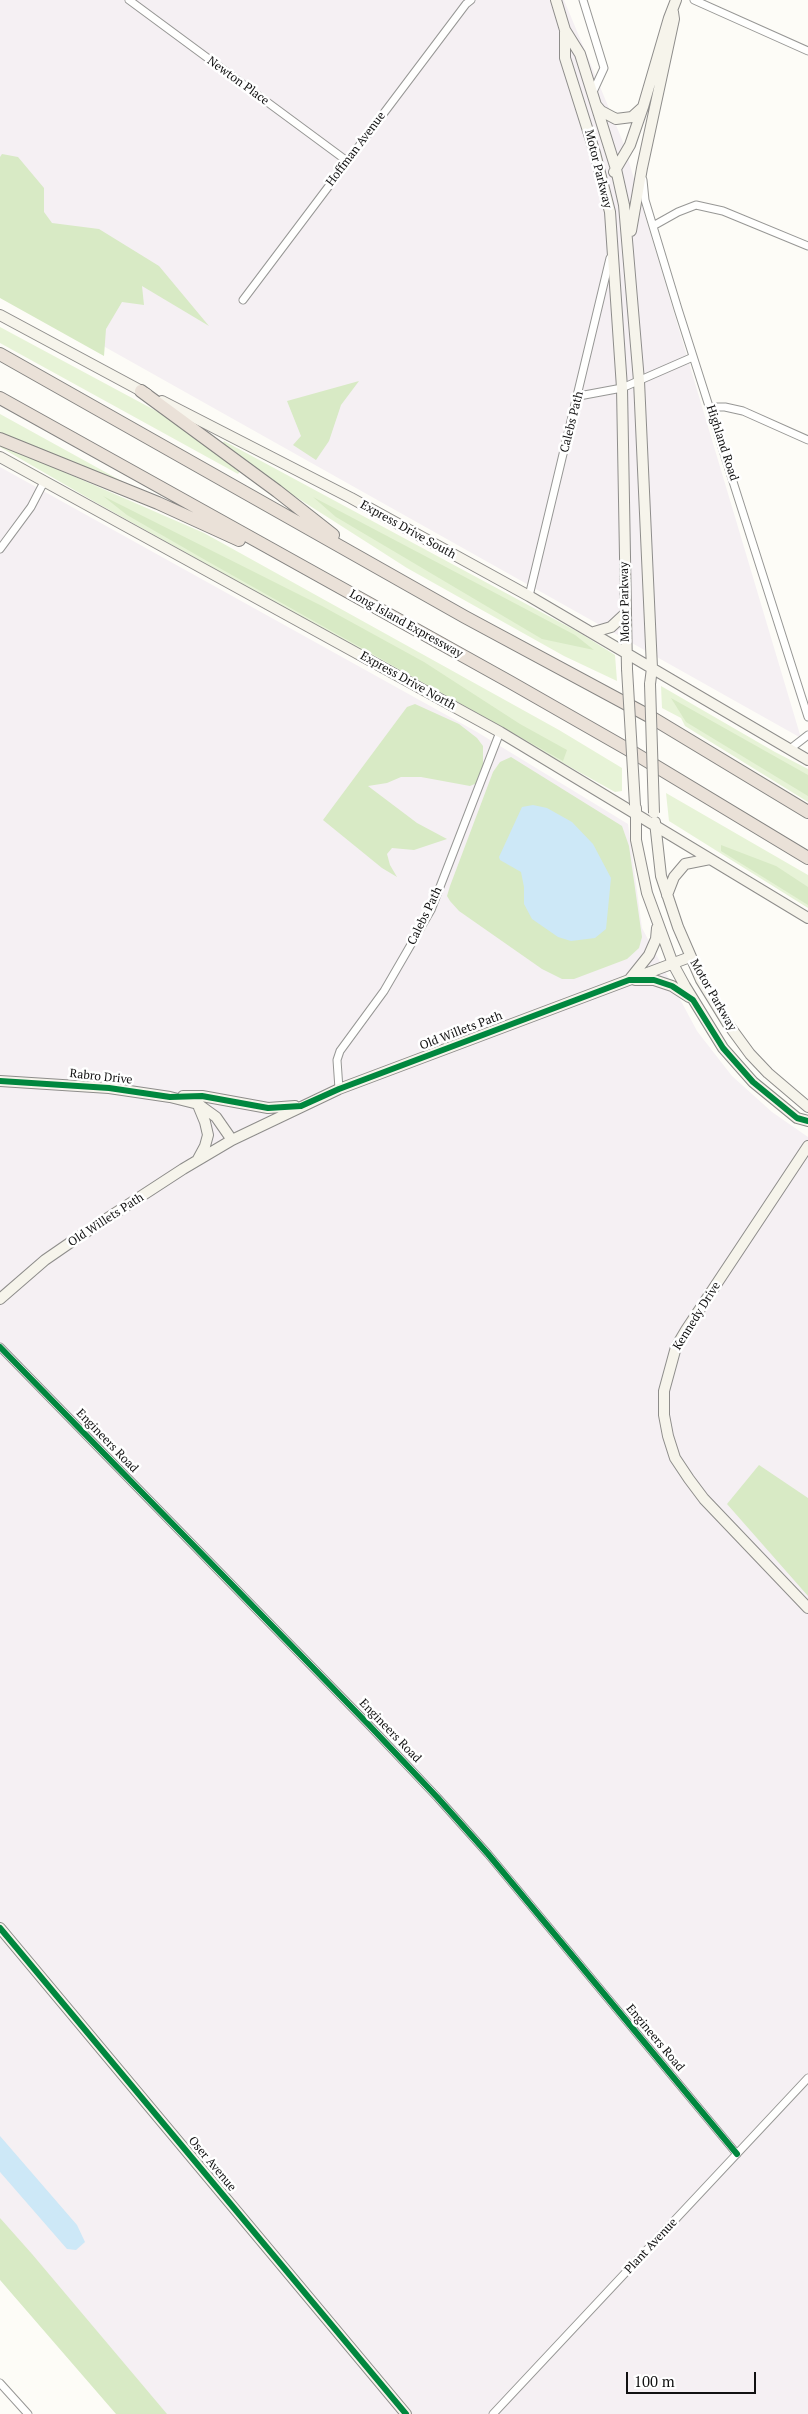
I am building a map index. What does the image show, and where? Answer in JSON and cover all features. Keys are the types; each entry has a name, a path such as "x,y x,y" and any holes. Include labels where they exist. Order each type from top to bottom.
{"highway":[{"path":"0,354 351,552 649,716 808,812"},
{"path":"141,391 278,491 351,552"},
{"name":"Long Island Expressway","path":"0,398 629,750 808,858"},
{"path":"0,439 206,524 379,609"}],"main road":[{"name":"Motor Parkway","path":"556,0 565,30 580,54 592,98 616,169 624,205 639,381 652,668 650,684 654,813 661,876 690,957 724,1018 750,1054 768,1073 808,1107"},
{"path":"628,243 674,19 673,12 676,0"},
{"path":"605,188 630,145 644,107 668,18 673,12"},
{"name":"Motor Parkway","path":"565,30 565,58 605,188 613,248 622,388 626,653 640,862 658,924 673,964 723,1048 753,1082 797,1118 808,1121"},
{"path":"592,98 601,112 616,119 632,117 644,107"},
{"name":"Express Drive South","path":"0,314 141,391 319,481 529,596 594,632 626,653 808,760"},
{"name":"Express Drive North","path":"0,457 500,732 636,809 655,825 808,918"},
{"path":"594,632 611,627 626,614"},
{"path":"667,895 674,877 685,864 710,859"},
{"path":"629,980 649,955 656,939 658,924"},
{"name":"Old Willets Path","path":"0,1299 68,1244 232,1140 339,1089 690,957"},
{"path":"629,980 654,980 672,986 693,1000"},
{"name":"Rabro Drive","path":"0,1081 100,1087 170,1096 198,1104 216,1117 232,1140"},
{"path":"170,1096 202,1096 268,1108 301,1106"},
{"path":"198,1104 208,1135 198,1160"},
{"name":"Kennedy Drive","path":"808,1146 681,1338 669,1366 664,1391 664,1415 675,1458 688,1479 704,1499 808,1608"},
{"name":"Oser Avenue","path":"0,1928 406,2414"}],"street":[{"name":"Newton Place","path":"129,0 347,161"},
{"name":"Hoffman Avenue","path":"243,300 471,0"},
{"path":"583,0 604,68 592,98"},
{"path":"694,0 808,52"},
{"name":"Highland Road","path":"642,168 645,200 808,717"},
{"path":"653,226 678,212 696,205 723,212 808,246"},
{"name":"Calebs Path","path":"529,596 579,396 613,248"},
{"path":"579,396 622,388 693,357"},
{"path":"711,407 725,407 743,411 808,440"},
{"path":"0,550 31,507 44,482"},
{"name":"Calebs Path","path":"339,1089 337,1060 340,1050 384,991 430,912 500,732"},
{"path":"790,749 808,735"},
{"name":"Engineers Road","path":"0,1347 426,1785 492,1859 738,2154"},
{"name":"Plant Avenue","path":"493,2414 808,2078"},
{"path":"0,2383 28,2414"}],"shaded area":[{"path":"0,0 564,0 623,142 801,738 0,288"},
{"path":"0,467 477,732 628,824 642,928 697,1031 732,1076 772,1112 808,1137 808,2414 128,2414 0,2257"}],"green space":[{"path":"2,154 18,157 44,188 44,212 52,223 99,229 159,266 209,326 142,286 144,305 122,302 106,329 104,356 0,298 0,157"},
{"path":"0,327 160,413 240,471 238,474 0,343"},
{"path":"359,381 341,405 329,441 316,460 293,445 301,436 287,401"},
{"path":"0,414 127,484 125,486 0,433"},
{"path":"224,441 580,633 615,655 617,681 564,656 407,568 282,488 222,444"},
{"path":"2,445 204,533 559,730 622,768 622,791 615,792 95,502 0,447"},
{"path":"103,496 322,606 424,662 520,724 567,750 563,761 127,515"},
{"path":"313,497 575,635 594,650 542,639 336,517"},
{"path":"661,686 808,769 808,802 685,726 681,718 662,708"},
{"path":"671,698 808,775 808,796 686,722"},
{"path":"415,704 459,724 477,738 483,746 483,769 477,783 470,786 421,777 401,777 387,783 368,786 417,823 447,839 414,850 392,848 387,854 390,865 397,877 382,868 323,820 407,707"},
{"path":"511,757 622,826 629,846 642,937 639,948 627,959 574,979 562,979 542,969 459,911 447,896 493,772 500,762"},
{"path":"666,793 808,875 808,908 669,821"},
{"path":"721,845 776,866 808,887 808,905 721,851"},
{"path":"759,1465 808,1498 808,1596 727,1504"},
{"path":"0,2218 167,2414 116,2414 0,2280"}],"water":[{"path":"533,805 547,808 572,822 593,844 611,878 606,929 595,938 571,941 558,937 532,919 524,904 524,887 521,872 500,860 499,857 522,807"},
{"path":"0,2136 77,2225 85,2242 76,2250 67,2249 0,2172"}],"cycle path":[{"path":"0,1081 109,1088 170,1097 202,1096 268,1108 301,1106 339,1089 629,980 654,980 672,986 693,1000 723,1048 753,1082 797,1118 808,1121"},
{"path":"0,1347 437,1797 488,1854 737,2154"},
{"path":"0,1928 406,2414"}]}
